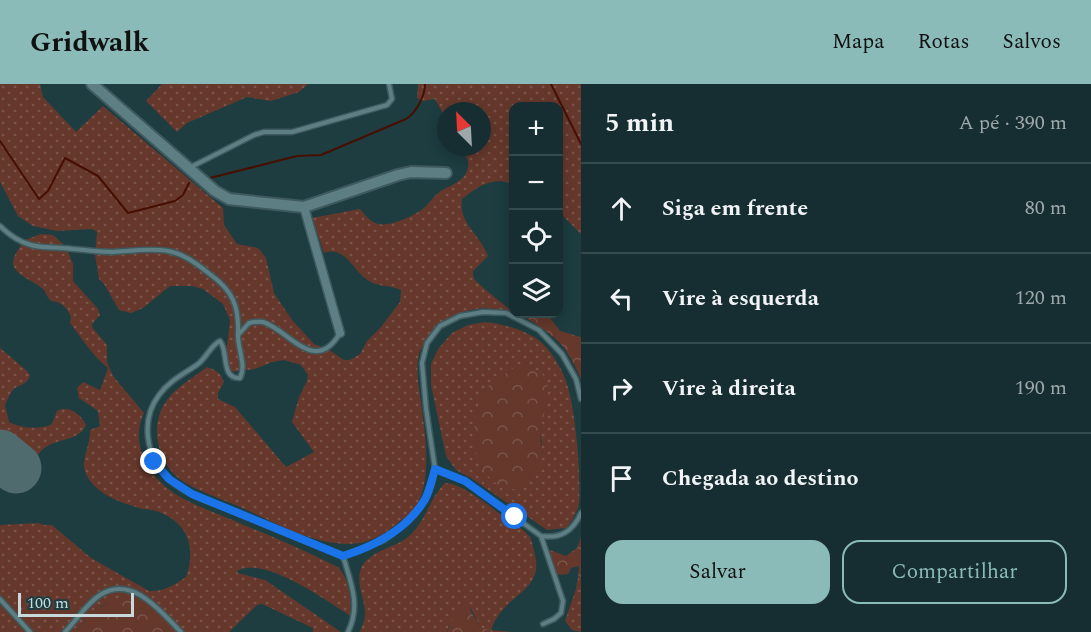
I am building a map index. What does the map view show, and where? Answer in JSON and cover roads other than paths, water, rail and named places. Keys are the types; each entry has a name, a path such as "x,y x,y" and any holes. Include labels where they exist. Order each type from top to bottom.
{"street":[{"path":"92,84 215,191 230,199 304,207 398,175 411,172 446,173"},
{"path":"304,207 340,333"}],"lane":[{"path":"189,169 254,135 264,132 292,132 387,105 392,99 389,84"},
{"path":"0,226 17,239 33,246 110,252 144,249 168,251 188,258 229,291 237,306 239,323 237,336 243,369 240,378 230,376 220,341 216,342 207,356 198,364 178,375 159,395 150,412 147,435 154,462 169,479 192,494 343,556 384,540 408,520 425,500 435,469 422,363 427,343 441,326 460,316 483,312 506,313 539,330 562,354 576,379 581,399"},
{"path":"237,336 249,322 265,322 301,348 312,351 322,350 332,345 340,333"},
{"path":"435,469 465,481 541,536 563,535 577,522 581,513"},
{"path":"541,536 563,601 561,613 543,624"},
{"path":"343,556 355,602 354,620 348,632"},
{"path":"64,632 100,595 115,590 132,591 150,601 181,632"},
{"path":"0,599 30,632"}],"waterway":[{"path":"206,179 297,156 321,155 406,119 419,104 425,84"},
{"path":"551,84 581,144"},
{"path":"0,141 39,199 48,191 65,158 98,176 128,213 175,201 183,195 189,183"}]}
